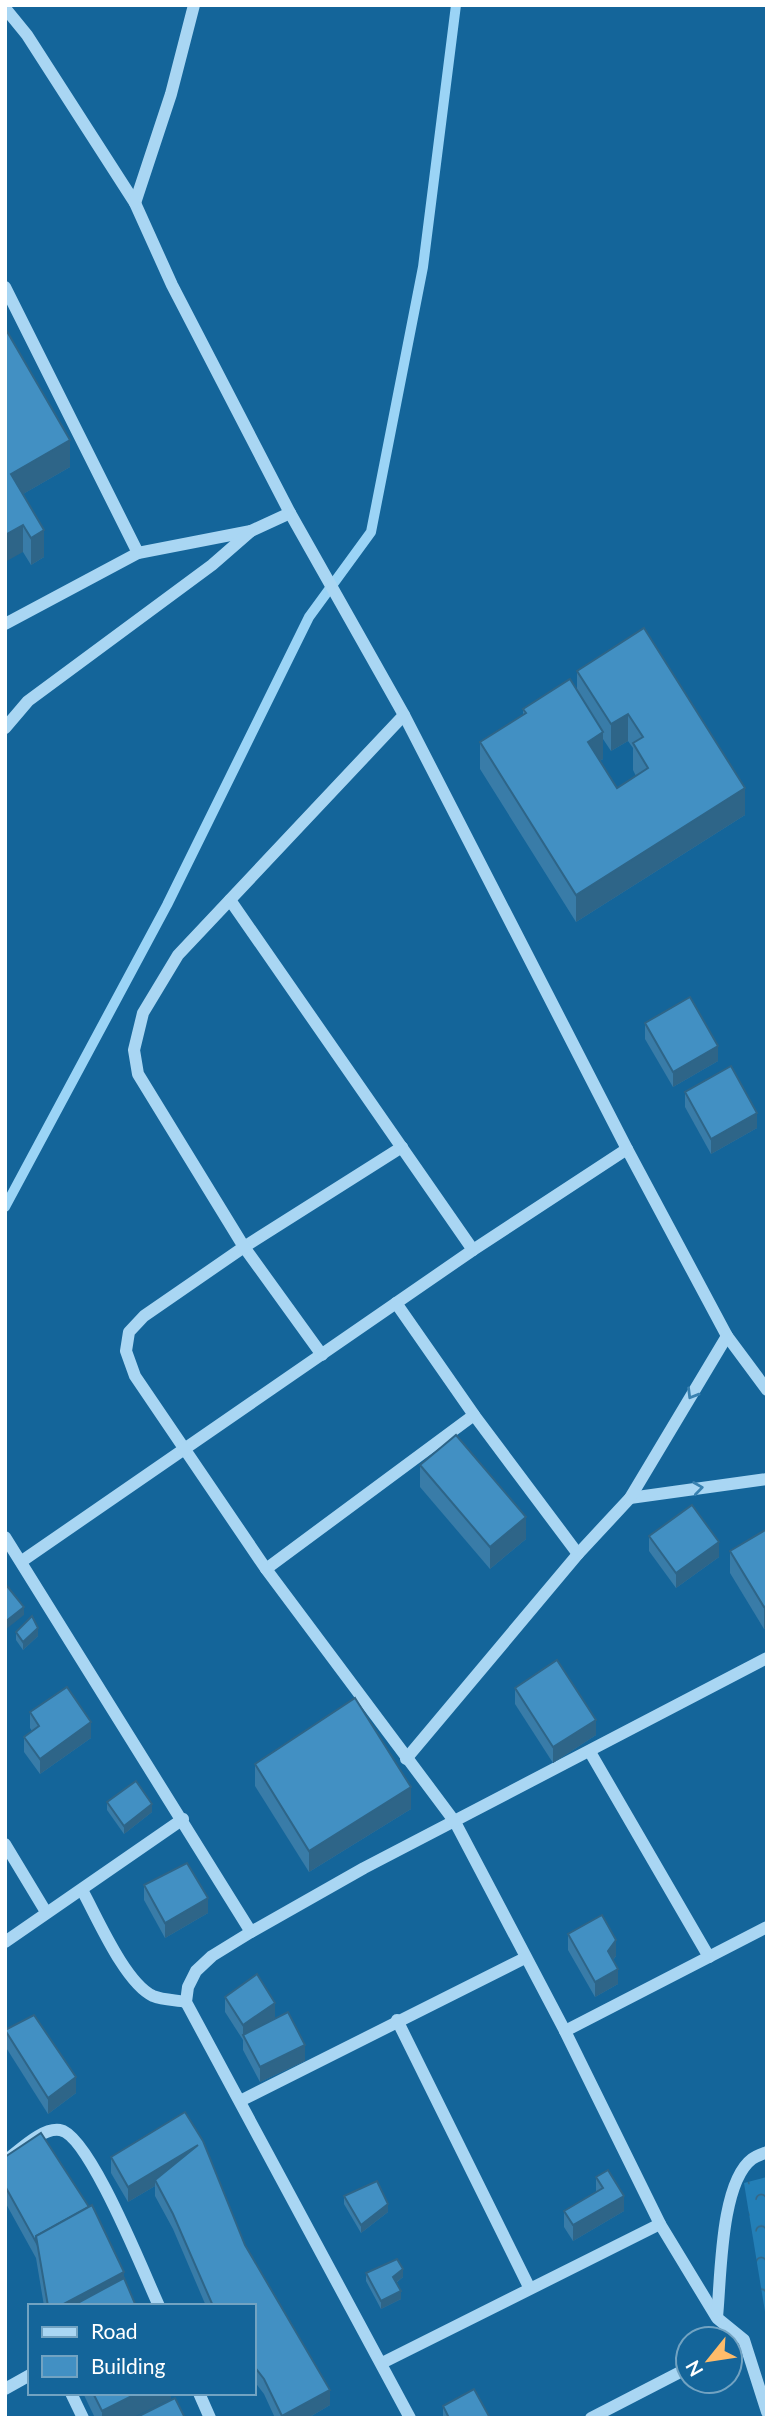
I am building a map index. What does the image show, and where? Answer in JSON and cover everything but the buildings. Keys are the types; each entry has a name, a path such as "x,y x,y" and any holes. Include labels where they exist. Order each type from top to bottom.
{"street":[{"path":"135,203 171,94 194,5"},
{"path":"5,8 27,35 135,203 172,285 290,513 404,715 627,1149 727,1336 767,1390"},
{"path":"5,287 138,552"},
{"path":"5,624 138,552 251,531 290,513"},
{"path":"5,728 28,701 212,565 251,531"},
{"path":"322,1355 244,1247 138,1074 134,1050 143,1013 178,955 404,715"},
{"path":"230,900 473,1250"},
{"path":"402,1147 244,1247 144,1316 129,1332 126,1351 135,1376 266,1569 455,1822 565,2031 660,2224 717,2318 726,2325"},
{"path":"22,1561 473,1250 627,1149"},
{"path":"396,1303 474,1415 578,1554"},
{"path":"406,1759 578,1554 630,1498 727,1336"},
{"path":"266,1569 474,1415"},
{"path":"630,1498 767,1479"},
{"path":"5,1537 251,1932"},
{"path":"410,2418 186,2002 188,1987 196,1971 212,1956 251,1932 364,1868 767,1658"},
{"path":"590,1752 709,1957"},
{"path":"5,1942 183,1819"},
{"path":"5,1844 46,1912"},
{"path":"82,1890 125,1967 142,1988 153,1996 186,2002"},
{"path":"565,2031 767,1927"},
{"path":"240,2101 525,1958"},
{"path":"397,2020 529,2287"},
{"path":"5,2161 43,2133 60,2130 72,2135 81,2145 109,2196 158,2304"},
{"path":"717,2318 730,2200 737,2179 751,2160 767,2152"},
{"path":"382,2362 660,2224"},
{"path":"744,2340 767,2412"},
{"path":"591,2418 674,2375"},
{"path":"5,2389 28,2376"},
{"path":"72,2395 83,2418"},
{"path":"200,2395 210,2418"}],"green space":[{"path":"767,2177 767,2324 744,2183"}],"waterway":[{"path":"5,1207 167,905 309,617 371,532 423,267 456,5"}]}
